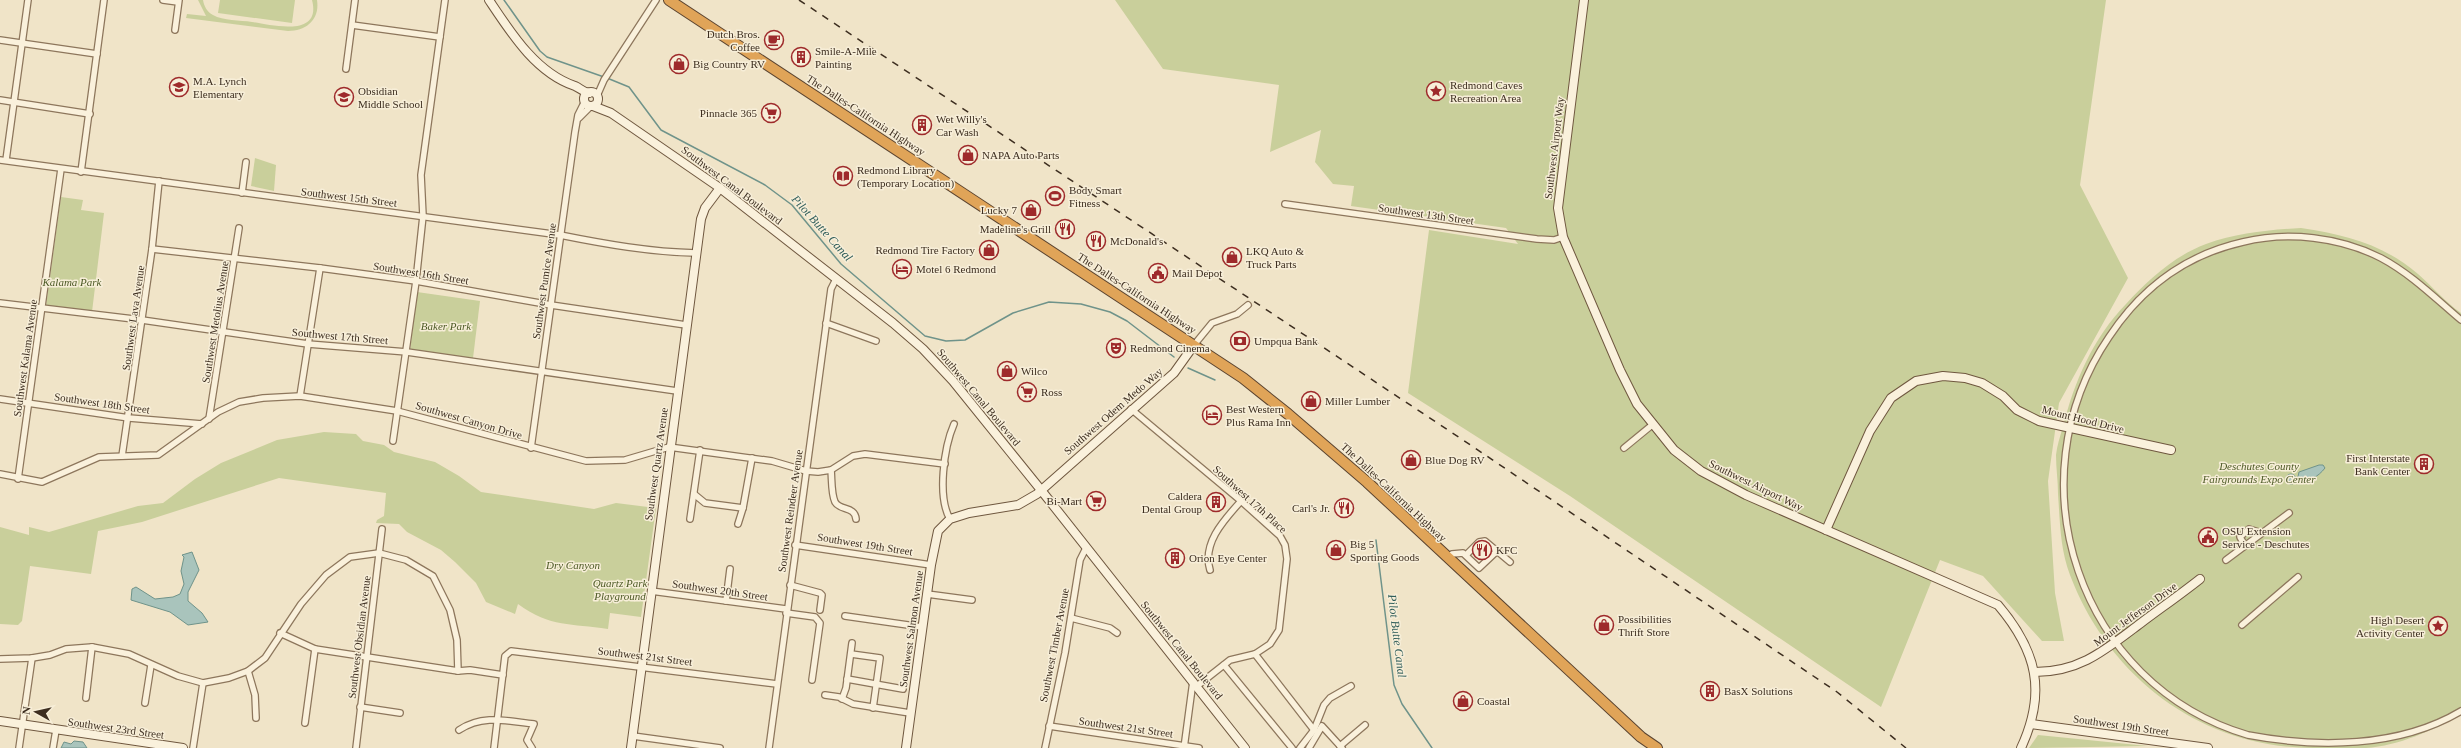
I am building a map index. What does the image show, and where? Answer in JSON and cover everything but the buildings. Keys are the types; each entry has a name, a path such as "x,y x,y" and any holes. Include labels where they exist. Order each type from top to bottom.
{"highway":[{"name":"The Dalles-California Highway","path":"669,0 1194,345 1288,414 1367,482 1640,737 1657,748"},
{"name":"The Dalles-California Highway","path":"1640,737 1648,748"}],"main road":[{"name":"Southwest Canal Boulevard","path":"489,0 519,44 542,65 720,188 923,349 953,381 1042,490 1086,548 1195,683 1245,748"},
{"name":"Southwest Airport Way","path":"1584,0 1558,208 1563,237 1636,404 1674,450 1701,471 1746,495 1998,605 2014,624 2029,651 2035,672 2037,691 2031,724 2021,748"},
{"name":"Southwest Quartz Avenue","path":"631,748 696,253 703,213 720,188"},
{"name":"Southwest Odem Medo Way","path":"1042,490 1131,409 1174,373 1194,345"},
{"name":"Mount Hood Drive","path":"1826,530 1870,431 1891,398 1916,381 1943,376 1982,383 2003,396 2018,410 2039,421 2171,450"},
{"path":"950,519 969,513 1018,505 1042,490"},
{"name":"Southwest Salmon Avenue","path":"906,748 922,627 936,538 938,531 950,519"},
{"name":"Mount Jefferson Drive","path":"2035,672 2053,672 2079,665 2107,650 2114,643 2200,579"},
{"name":"Southwest 23rd Street","path":"0,721 23,726 183,748"},
{"name":"Southwest 19th Street","path":"2031,724 2156,744 2208,748"}],"street":[{"path":"3,160 14,102 28,0"},
{"path":"81,172 90,114 104,0"},
{"path":"163,0 179,1 175,30"},
{"path":"346,69 356,0"},
{"path":"393,441 416,281 423,216 421,176 445,0"},
{"path":"591,99 656,0"},
{"path":"352,25 440,37"},
{"path":"0,40 97,54"},
{"name":"Southwest Pumice Avenue","path":"531,448 575,132 579,118 591,99"},
{"path":"0,100 90,114"},
{"name":"Southwest 15th Street","path":"3,160 81,172 560,235 600,243 672,253 696,253"},
{"path":"242,193 246,162"},
{"name":"Southwest Kalama Avenue","path":"18,479 61,169"},
{"name":"Southwest Lava Avenue","path":"122,456 129,418 152,249 159,182"},
{"name":"Southwest 13th Street","path":"1285,204 1537,239 1554,240 1563,237"},
{"name":"Southwest Metolius Avenue","path":"210,418 239,228"},
{"path":"2461,320 2407,274 2380,258 2347,244 2298,236 2256,239 2213,248 2168,274 2142,295 2119,322 2088,372 2078,394 2068,428 2063,481 2068,537 2090,602 2114,643 2156,687 2182,705 2211,721 2266,740 2313,746 2351,746 2418,732 2461,711"},
{"name":"Southwest 16th Street","path":"152,249 320,268 416,281 551,306 686,325"},
{"path":"300,396 320,268"},
{"name":"Southwest Reindeer Avenue","path":"769,748 786,611 826,323 831,289 836,279"},
{"name":"Southwest 17th Street","path":"0,303 142,320 308,344 406,352 677,391"},
{"path":"1194,345 1212,323 1237,314 1248,305"},
{"path":"826,323 876,341"},
{"name":"Southwest Canyon Drive","path":"0,474 18,479 42,482 99,457 158,454 210,418 239,402 263,398 300,396 397,410 573,459 599,462 625,460 670,447 772,461 806,472 831,470 853,456 865,454 945,464"},
{"name":"Southwest 18th Street","path":"0,398 129,418 202,424"},
{"name":"Southwest 17th Place","path":"1131,409 1241,500 1280,536 1285,546 1287,559 1279,630 1270,644 1255,654 1230,660 1195,683"},
{"path":"950,519 942,500 945,464 954,424"},
{"path":"1624,448 1652,425"},
{"path":"690,519 700,450"},
{"path":"738,524 743,508 752,458"},
{"path":"831,470 835,501 838,505 850,509 856,519"},
{"path":"694,494 706,503 743,508"},
{"path":"1210,570 1208,561 1209,548 1217,531 1241,500"},
{"path":"2226,560 2289,513"},
{"name":"Southwest Obsidian Avenue","path":"356,748 365,656 382,529"},
{"path":"2245,546 2240,538 2249,529 2262,533"},
{"path":"1448,558 1452,554 1466,554 1482,541 1510,562"},
{"name":"Southwest 19th Street","path":"795,545 931,565"},
{"name":"Southwest Timber Avenue","path":"1045,748 1071,618 1080,560 1086,548"},
{"path":"1466,554 1479,568 1497,551"},
{"path":"0,660 32,658 50,655 66,649 92,647 129,654 151,665 202,683 229,678 248,671 265,658 280,633 326,575 350,557 379,553 406,560 433,576 450,610 457,640 458,671"},
{"path":"726,601 730,569"},
{"path":"2242,625 2298,577"},
{"path":"790,585 820,593 822,596 820,610"},
{"name":"Southwest 20th Street","path":"651,591 726,601 815,617 820,623 812,680"},
{"path":"927,594 972,600"},
{"path":"845,616 922,627"},
{"path":"1071,618 1110,628 1117,633"},
{"path":"280,633 315,649 458,671 470,670 503,675 494,748"},
{"path":"842,699 847,679 852,643"},
{"path":"86,698 92,647"},
{"path":"305,723 315,649"},
{"name":"Southwest 21st Street","path":"503,675 506,656 511,650 641,665 777,684"},
{"path":"851,654 880,658 873,708"},
{"path":"1255,654 1314,730"},
{"path":"19,748 32,658"},
{"path":"145,703 151,665"},
{"path":"1224,665 1292,748"},
{"path":"248,671 255,695 256,718"},
{"path":"847,679 903,689"},
{"path":"193,748 202,683"},
{"path":"1184,747 1195,683"},
{"path":"1300,748 1314,730 1324,705 1330,698 1351,686"},
{"path":"825,695 873,708 910,713"},
{"path":"360,706 400,713"},
{"path":"459,730 471,722 498,720 534,724 527,740 532,748"},
{"path":"1309,748 1322,726 1341,747 1365,725"},
{"name":"Southwest 21st Street","path":"1049,726 1199,748"},
{"path":"53,748 56,730"},
{"path":"633,736 720,748"}],"green space":[{"path":"198,0 203,0 207,11 217,17 282,26 293,26 310,20 313,12 312,0 317,0 317,7 311,23 301,29 288,31 186,18 187,14 206,16"},
{"path":"220,0 295,0 292,23 218,13"},
{"path":"1115,0 2106,0 2080,185 2128,278 2059,403 2048,481 2055,593 2064,641 2042,641 1983,576 1940,560 1881,707 1570,496 1408,393 1429,230 1518,244 1506,228 1351,206 1354,186 1333,184 1315,162 1321,130 1270,152 1279,85 1163,69"},
{"path":"255,158 276,165 274,191 251,186"},
{"name":"Kalama Park","path":"61,197 83,200 81,210 104,213 92,312 46,306"},
{"name":"Deschutes County Fairgrounds Expo Center","path":"2301,228 2363,242 2391,255 2418,274 2461,313 2461,715 2403,741 2378,747 2313,748 2272,745 2234,735 2198,720 2164,700 2135,675 2109,645 2087,612 2070,575 2062,545 2056,460 2058,445 2073,394 2086,361 2094,346 2114,317 2134,295 2162,270 2172,262 2194,249 2218,240 2241,235"},
{"name":"Baker Park","path":"417,292 480,301 473,358 410,351"},
{"name":"Dry Canyon","path":"324,432 356,434 363,441 384,445 394,452 435,462 459,476 481,492 594,509 616,503 656,508 641,617 610,613 608,629 551,621 530,612 518,604 515,614 486,602 476,583 441,550 407,532 399,524 376,523 377,520 384,516 386,493 279,478 142,522 98,531 91,574 30,566 22,621 18,625 0,624 0,527 29,535 29,527 49,532 138,506 163,503 195,479 221,463 277,440"},
{"path":"2038,735 2148,746 2029,748"}],"water":[{"path":"2323,465 2325,468 2319,474 2309,480 2297,481 2299,472"},
{"path":"2289,474 2293,474 2295,475 2295,483 2289,484 2286,481 2286,477"},
{"path":"192,552 199,570 188,592 188,601 202,613 208,622 188,625 170,612 131,600 132,589 136,587 155,599 173,597 180,594 184,584 181,571 184,557 182,555"},
{"path":"74,741 83,742 87,748 61,748 64,742 71,744"}],"waterway":[{"name":"Pilot Butte Canal","path":"504,0 540,51 547,57 604,77"},
{"name":"Pilot Butte Canal","path":"607,78 629,87 661,130 765,185 792,205 841,264 925,336 946,341 965,340 1013,313 1049,302 1081,304 1110,312 1127,321 1174,357"},
{"name":"Pilot Butte Canal","path":"1188,368 1215,380"},
{"name":"Pilot Butte Canal","path":"1376,540 1394,685 1402,704 1432,748"}],"railway":[{"path":"799,0 1460,438 1837,692 1906,748"}],"place":[{"name":"Dutch Bros. Coffee","path":"774,40"},
{"name":"Smile-A-Mile Painting","path":"801,57"},
{"name":"Big Country RV","path":"679,64"},
{"name":"M.A. Lynch Elementary","path":"179,87"},
{"name":"Redmond Caves Recreation Area","path":"1436,91"},
{"name":"Obsidian Middle School","path":"344,97"},
{"name":"Pinnacle 365","path":"771,113"},
{"name":"Wet Willy's Car Wash","path":"922,125"},
{"name":"NAPA Auto Parts","path":"968,155"},
{"name":"Redmond Library (Temporary Location)","path":"843,176"},
{"name":"Body Smart Fitness","path":"1055,196"},
{"name":"Lucky 7","path":"1031,210"},
{"name":"Madeline's Grill","path":"1065,229"},
{"name":"McDonald's","path":"1096,241"},
{"name":"Redmond Tire Factory","path":"989,250"},
{"name":"LKQ Auto & Truck Parts","path":"1232,257"},
{"name":"Motel 6 Redmond","path":"902,269"},
{"name":"Mail Depot","path":"1158,273"},
{"name":"Umpqua Bank","path":"1240,341"},
{"name":"Redmond Cinema","path":"1116,348"},
{"name":"Wilco","path":"1007,371"},
{"name":"Ross","path":"1027,392"},
{"name":"Miller Lumber","path":"1311,401"},
{"name":"Best Western Plus Rama Inn","path":"1212,415"},
{"name":"Blue Dog RV","path":"1411,460"},
{"name":"First Interstate Bank Center","path":"2424,464"},
{"name":"Bi-Mart","path":"1096,501"},
{"name":"Caldera Dental Group","path":"1216,502"},
{"name":"Carl's Jr.","path":"1344,508"},
{"name":"OSU Extension Service - Deschutes","path":"2208,537"},
{"name":"Big 5 Sporting Goods","path":"1336,550"},
{"name":"KFC","path":"1482,550"},
{"name":"Orion Eye Center","path":"1175,558"},
{"name":"Possibilities Thrift Store","path":"1604,625"},
{"name":"High Desert Activity Center","path":"2438,626"},
{"name":"BasX Solutions","path":"1710,691"},
{"name":"Coastal","path":"1463,701"}],"park label":[{"name":"Quartz Park Playground","path":"620,589"}]}
